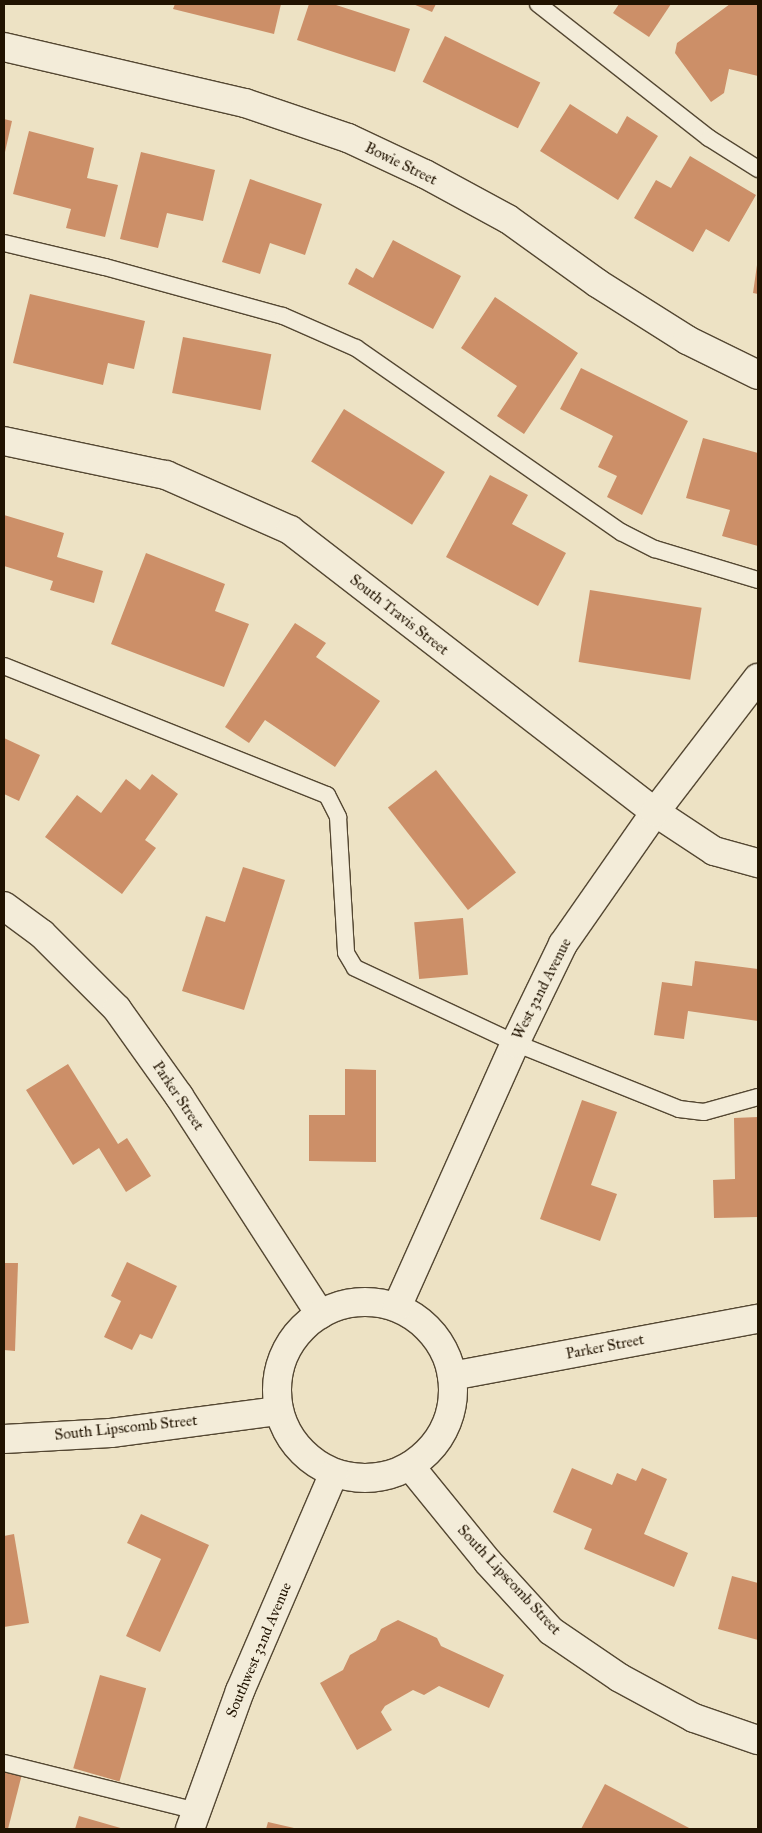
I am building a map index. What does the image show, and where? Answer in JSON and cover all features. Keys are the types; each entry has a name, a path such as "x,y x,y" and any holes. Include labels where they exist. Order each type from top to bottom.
{"street":[{"name":"Bowie Street","path":"4,47 245,102 348,138 425,174 508,219 597,283 687,340 758,375"},
{"name":"South Travis Street","path":"4,441 166,475 290,530 655,812 714,851 758,863"},
{"name":"West 32nd Avenue","path":"397,1307 515,1043 563,944 655,812 758,678"},
{"name":"Parker Street","path":"4,906 42,934 117,1009 179,1096 320,1314"},
{"path":"358,1302 397,1307 417,1318 434,1334 446,1354 452,1376 453,1397 443,1430 427,1453 410,1466 386,1476 360,1478 334,1473 300,1450 279,1411 277,1384 283,1357 298,1332 320,1314 358,1302"},
{"name":"Parker Street","path":"452,1376 758,1319"},
{"name":"South Lipscomb Street","path":"4,1439 111,1433 279,1411"},
{"name":"South Lipscomb Street","path":"410,1466 488,1562 551,1631 620,1678 694,1718 758,1740"},
{"name":"Southwest 32nd Avenue","path":"194,1820 240,1691 334,1473"}],"lane":[{"path":"538,4 708,138 758,169"},
{"path":"4,243 283,316 356,348 621,532 654,549 758,580"},
{"path":"4,666 327,795 338,818 346,954 354,968 515,1043 679,1109 704,1112 758,1096"},
{"path":"4,1763 194,1820"}],"building":[{"path":"175,4 281,4 274,34 173,9"},
{"path":"309,4 333,4 410,29 395,72 297,40"},
{"path":"413,4 436,4 432,12"},
{"path":"619,4 671,4 649,37 613,13"},
{"path":"730,4 758,5 758,76 729,69 724,93 711,102 675,53 677,43"},
{"path":"445,36 540,82 518,128 423,82"},
{"path":"570,104 617,134 627,116 658,136 618,200 540,151"},
{"path":"4,119 12,121 5,152 4,152"},
{"path":"29,131 94,148 87,178 118,185 105,237 66,228 71,209 13,194"},
{"path":"141,152 215,170 203,221 167,213 158,248 120,239"},
{"path":"690,156 756,195 729,242 706,229 693,252 634,218 656,180 671,188"},
{"path":"250,179 322,204 305,255 270,243 260,274 222,262"},
{"path":"393,240 461,276 433,329 348,284 356,268 373,278"},
{"path":"758,265 758,294 753,293"},
{"path":"30,294 145,321 134,369 108,363 103,385 13,363"},
{"path":"495,297 578,353 524,434 497,416 517,386 461,348"},
{"path":"183,337 271,354 260,410 172,393"},
{"path":"581,368 688,421 642,515 607,497 617,476 598,467 613,436 560,409"},
{"path":"344,409 445,472 412,525 311,462"},
{"path":"703,438 758,453 758,546 722,536 730,510 686,498"},
{"path":"490,475 528,495 512,524 566,553 538,606 446,557"},
{"path":"4,515 64,533 57,557 103,571 94,603 50,590 53,581 4,566"},
{"path":"146,553 225,584 215,611 249,624 224,687 111,644"},
{"path":"590,590 702,608 690,680 579,662"},
{"path":"295,623 326,643 316,657 380,701 335,767 265,720 249,743 225,727"},
{"path":"4,738 40,755 19,801 4,794"},
{"path":"436,770 516,872 468,910 388,808"},
{"path":"152,774 178,794 145,840 156,848 122,894 45,837 77,795 101,813 126,779 140,790"},
{"path":"243,867 285,880 244,1010 182,991 206,916 225,922"},
{"path":"463,918 468,975 419,979 414,922"},
{"path":"695,961 758,969 758,1021 688,1011 684,1039 654,1035 662,982 692,986"},
{"path":"68,1064 118,1144 127,1138 151,1176 126,1192 99,1148 73,1165 26,1090"},
{"path":"345,1069 376,1070 376,1162 309,1161 309,1115 345,1115"},
{"path":"582,1100 617,1112 591,1185 617,1194 600,1241 540,1219"},
{"path":"758,1117 758,1217 714,1218 713,1180 735,1179 734,1118"},
{"path":"127,1262 177,1286 152,1339 140,1334 132,1350 104,1337 121,1301 111,1296"},
{"path":"4,1263 18,1263 15,1351 4,1350"},
{"path":"572,1468 612,1485 617,1473 636,1481 642,1468 667,1479 644,1534 688,1553 674,1587 584,1549 592,1529 553,1512"},
{"path":"141,1514 209,1545 160,1652 126,1636 161,1559 127,1543"},
{"path":"14,1534 29,1623 4,1627 4,1536"},
{"path":"732,1576 758,1583 758,1640 718,1629"},
{"path":"398,1620 437,1638 441,1646 504,1675 489,1708 439,1686 424,1695 413,1690 385,1706 381,1712 392,1730 357,1750 320,1683 343,1670 350,1655 376,1640 381,1629"},
{"path":"100,1675 146,1688 119,1781 73,1768"},
{"path":"4,1769 22,1774 8,1829 4,1829"},
{"path":"605,1784 691,1829 581,1829"},
{"path":"79,1816 124,1829 75,1829"},
{"path":"268,1822 294,1828 294,1829 266,1829"}]}
